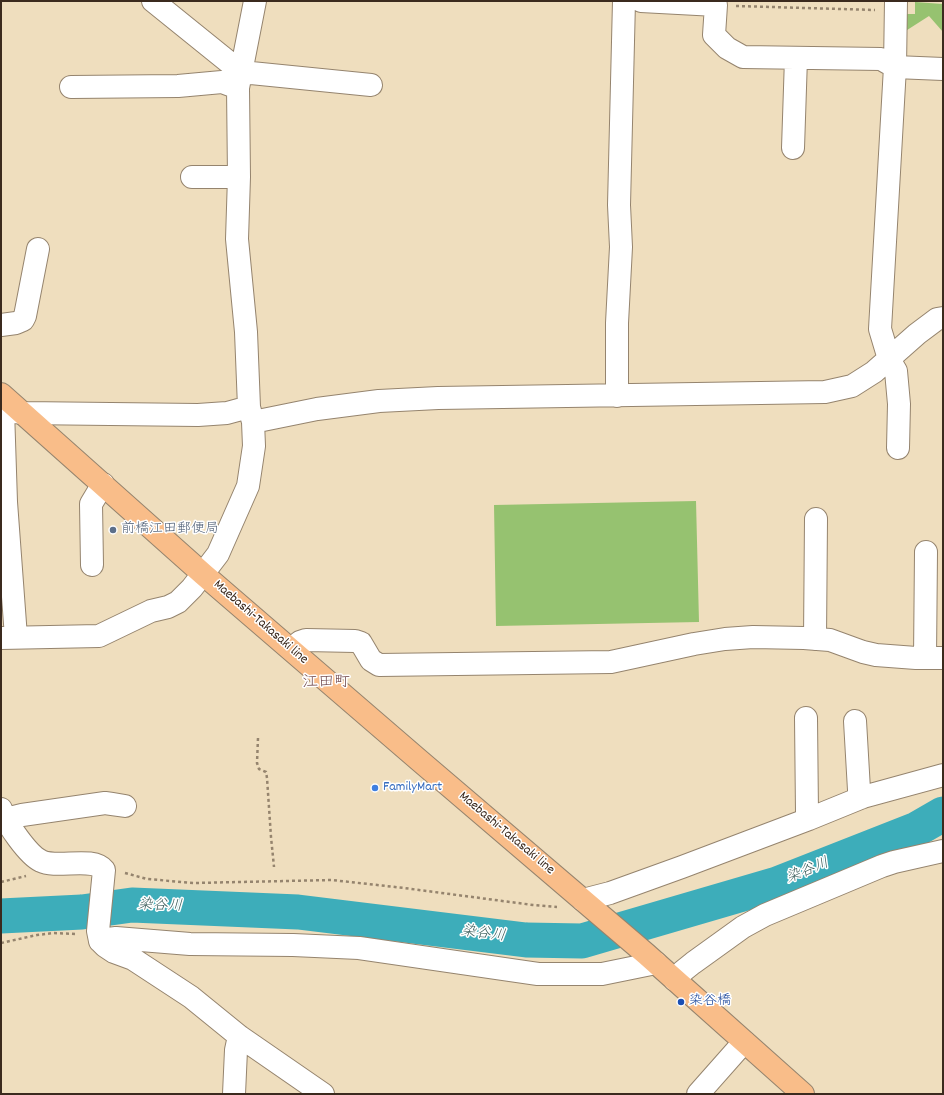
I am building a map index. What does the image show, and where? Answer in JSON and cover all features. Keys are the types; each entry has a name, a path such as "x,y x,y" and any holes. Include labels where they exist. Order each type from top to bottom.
{"main road":[{"name":"Maebashi-Takasaki line","path":"7,407 103,484 203,574 589,905"},
{"path":"589,905 651,958 803,1094"}],"street":[{"path":"153,1 239,80"},
{"path":"255,1 239,80 239,177 237,239 246,332 251,414 254,446 248,486 218,554 192,588 178,602 168,607 151,611 99,636 9,638 6,502 7,407 198,415 227,413 251,414 318,409 380,401 438,398 825,392 852,386 874,372 917,334 937,319 943,318"},
{"path":"617,396 617,323 621,247 619,205 624,1"},
{"path":"652,1 716,5 714,35 726,48 743,57 881,59 895,67 943,69"},
{"path":"896,6 895,67 880,329 889,359 896,371 899,397 898,448"},
{"path":"793,148 796,58"},
{"path":"71,87 178,86 239,80 371,85"},
{"path":"192,177 239,177"},
{"path":"1,325 16,323 23,320 25,316 38,249"},
{"path":"92,565 91,504 103,484"},
{"path":"815,639 816,519"},
{"path":"291,649 300,642 306,640 355,641 361,643 371,660 379,665 611,662 694,644 725,639 753,637 830,640 876,655 934,658 926,552"},
{"path":"806,718 807,812 809,819"},
{"path":"855,722 859,790 863,797"},
{"path":"589,905 610,893 809,819 863,797 943,774"},
{"path":"4,816 14,817 105,804 125,806"},
{"path":"4,816 20,840 41,862 50,864 90,863 102,870 99,936 105,946 114,952 133,959 191,997 239,1036 323,1094"},
{"path":"675,980 683,971 699,958 743,927 765,915 882,866 943,851"},
{"path":"99,936 108,939 116,938 190,944 293,945 359,948 538,974 602,974 651,958"},
{"path":"234,1094 236,1050 239,1036"},
{"path":"698,1094 744,1042"}],"path":[{"path":"716,5 896,6"},
{"path":"258,738 257,763 260,769 266,772 268,778 274,866"},
{"path":"102,870 113,870 147,879 194,883 332,880 559,907"},
{"path":"1,943 54,933 99,936"}],"green space":[{"path":"915,2 943,4 943,32 929,16 904,32 904,14 915,14"},
{"path":"696,501 699,622 496,626 494,505"}],"waterway":[{"name":"染谷川","path":"1,916 82,912 132,905 298,912 526,940 582,941 777,884 917,829 943,814"}],"place":[{"name":"前橋江田郵便局","path":"113,530"},
{"name":"FamilyMart","path":"375,788"},
{"name":"染谷橋","path":"681,1002"}],"district":[{"name":"江田町","path":"326,684"}]}
